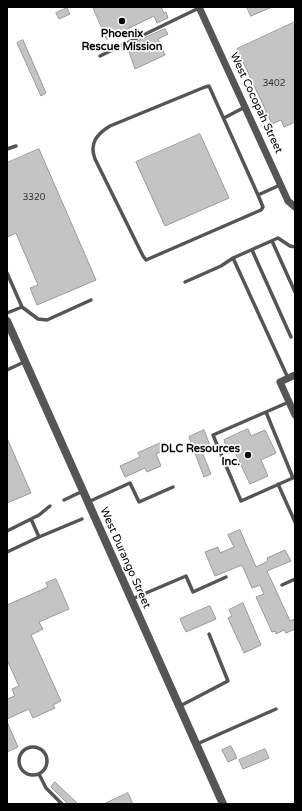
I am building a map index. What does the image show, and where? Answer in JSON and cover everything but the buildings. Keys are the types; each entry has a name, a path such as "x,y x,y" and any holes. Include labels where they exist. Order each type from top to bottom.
{"street":[{"name":"West Cocopah Street","path":"199,7 288,200 295,207"},
{"name":"West Durango Street","path":"7,321 223,804"},
{"path":"295,375 280,382 295,416"}],"lane":[{"path":"100,56 199,7"},
{"path":"209,86 258,195 263,205 261,210 146,260 94,155 92,148 100,133 110,126 209,86"},
{"path":"224,118 245,107"},
{"path":"7,149 16,146"},
{"path":"258,195 281,184"},
{"path":"185,282 278,238 295,248"},
{"path":"272,241 295,292"},
{"path":"252,250 291,337"},
{"path":"233,258 288,378"},
{"path":"7,273 22,306 38,320 48,320 91,300"},
{"path":"7,313 22,306"},
{"path":"7,370 25,362"},
{"path":"266,412 294,477 241,501 213,435 289,402"},
{"path":"88,502 130,482 139,502 173,487"},
{"path":"278,484 295,522"},
{"path":"64,500 83,491"},
{"path":"7,531 31,519 50,506"},
{"path":"31,519 39,537"},
{"path":"7,552 82,519"},
{"path":"132,599 186,576 193,592 226,577"},
{"path":"282,585 295,580"},
{"path":"180,706 228,681 209,634"},
{"path":"197,744 276,709"},
{"path":"28,748 38,748 47,759 46,768 39,774 31,775 23,771 21,767 21,755 28,748"},
{"path":"39,774 46,788 62,804"}],"place":[{"name":"Phoenix Rescue Mission","path":"122,21"},
{"name":"DLC Resources Inc.","path":"248,455"}]}
